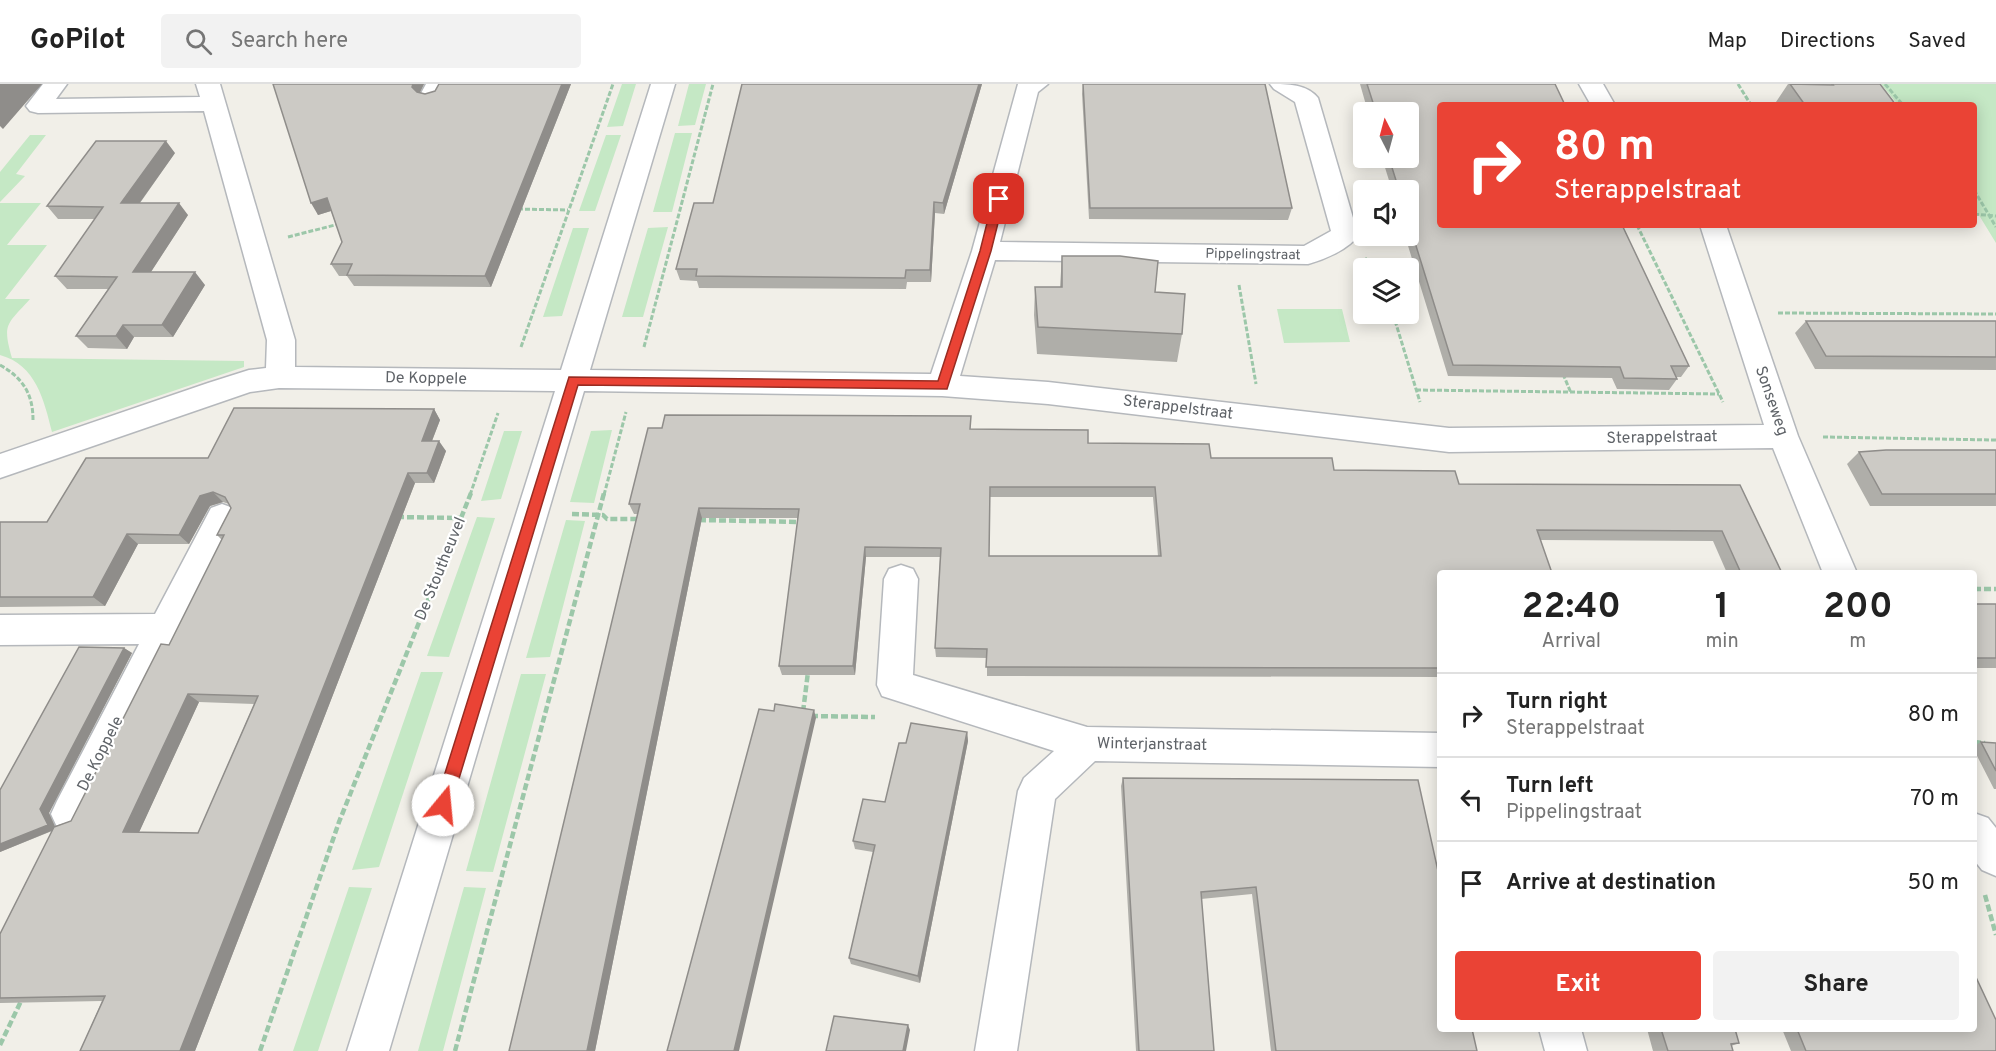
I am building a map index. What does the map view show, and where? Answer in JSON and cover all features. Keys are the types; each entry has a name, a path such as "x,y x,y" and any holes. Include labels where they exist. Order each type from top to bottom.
{"street":[{"path":"55,84 38,105 212,94 281,340 282,360 279,377"},
{"path":"368,1051 663,84"},
{"path":"942,385 985,251 1028,88 1036,84"},
{"name":"Pippelingstraat","path":"985,251 1308,255 1345,235 1306,98 1282,84"},
{"path":"1591,84 1601,102"},
{"name":"Sonseweg","path":"1714,228 1783,436 1839,570"},
{"name":"De Koppele","path":"0,466 239,384 279,377 573,380"},
{"name":"Sterappelstraat","path":"573,380 942,385 1048,393 1449,440 1783,436"},
{"name":"De Koppele","path":"70,814 222,517"},
{"path":"901,579 895,685 1087,744"},
{"path":"0,630 164,629"},
{"name":"Winterjanstraat","path":"996,1051 1037,791 1087,744 1437,750"},
{"path":"1977,835 1996,857"},
{"path":"1561,1032 1566,1051"}],"path":[{"name":"De Stoutheuvel","path":"260,1051 339,822 462,518 613,84"},
{"path":"455,1051 713,84"},
{"path":"1738,84 1749,102"},
{"path":"1885,84 1900,102"},
{"path":"1977,195 1996,227"},
{"path":"510,209 568,210"},
{"path":"1977,214 1996,216"},
{"path":"255,245 346,222"},
{"path":"1638,228 1740,437"},
{"path":"1234,255 1262,418"},
{"path":"1742,313 1996,314"},
{"path":"1396,324 1431,438"},
{"path":"0,365 11,370 30,391 33,408 32,454"},
{"path":"1562,370 1570,393"},
{"path":"1416,390 1719,394"},
{"path":"1783,436 1996,440"},
{"path":"532,514 603,515 607,519 642,519"},
{"path":"390,517 462,518"},
{"path":"688,520 803,522"},
{"path":"1977,589 1996,589"},
{"path":"802,716 808,670"},
{"path":"793,715 893,717 895,685"},
{"path":"1977,742 1996,743"},
{"path":"0,1045 25,993"}],"green space":[{"path":"622,84 636,84 623,126 607,127"},
{"path":"689,84 706,84 695,125 678,126"},
{"path":"1881,84 1996,84 1996,243 1977,212 1977,102 1896,102"},
{"path":"675,133 692,133 672,212 653,212"},
{"path":"30,135 46,135 16,174 25,176 0,202 0,172"},
{"path":"606,135 621,135 595,211 579,211"},
{"path":"0,203 41,203 7,245 47,245 5,299 30,299 16,314 7,331 12,358 244,361 244,367 52,432 42,396 30,375 12,360 0,355"},
{"path":"668,227 643,317 622,317 648,228"},
{"path":"573,228 589,228 562,316 543,317"},
{"path":"1277,309 1342,309 1350,342 1284,343"},
{"path":"612,430 594,503 570,502 591,431"},
{"path":"504,431 522,431 501,499 481,501"},
{"path":"477,517 495,518 449,657 427,656"},
{"path":"566,520 585,521 550,657 526,658"},
{"path":"421,672 443,672 379,867 352,870"},
{"path":"521,674 546,674 493,872 466,871"},
{"path":"349,887 372,888 318,1051 293,1051"},
{"path":"464,887 486,888 443,1051 418,1051"}],"building":[{"path":"273,84 413,84 412,87 417,92 425,94 435,91 439,84 562,84 485,276 347,275 352,264 331,264 342,242 327,198 311,203"},
{"path":"742,84 979,84 943,203 934,202 930,270 906,270 905,278 696,276 697,269 676,269 694,203 713,203"},
{"path":"1083,84 1265,84 1292,208 1090,208"},
{"path":"1367,84 1555,84 1564,102 1437,102 1437,228 1623,228 1689,366 1671,366 1677,379 1624,378 1620,367 1453,365 1416,246 1419,246 1419,180 1396,180 1392,168 1419,168 1419,102 1373,102"},
{"path":"1790,84 1880,84 1894,102 1803,102"},
{"path":"96,141 166,141 121,203 179,203 133,272 195,272 162,325 123,325 116,336 76,336 117,277 55,276 103,207 47,206"},
{"path":"1062,256 1120,256 1158,261 1155,292 1185,294 1182,334 1038,327 1035,287 1062,287"},
{"path":"1806,321 1996,321 1996,357 1826,356"},
{"path":"234,408 434,409 422,441 439,441 427,473 408,473 180,1051 80,1051 105,996 0,998 0,934 54,827 71,821 161,644 169,645 224,535 217,535 231,508 225,497 213,492 200,496 179,535 127,534 93,597 0,597 0,522 47,522 86,458 208,458","holes":["188,694 258,696 198,833 123,832"]},
{"path":"665,415 971,416 970,429 1088,430 1088,443 1209,444 1211,458 1332,458 1334,470 1455,471 1459,484 1740,485 1781,570 1740,570 1722,531 1537,530 1551,570 1437,570 1437,668 986,667 987,649 935,648 941,548 865,547 853,666 779,666 799,509 699,508 587,1051 509,1051 640,504 629,504 648,428 662,428","holes":["990,487 1155,487 1161,556 989,556"]},
{"path":"1996,450 1996,494 1882,494 1859,452"},
{"path":"1977,604 1996,604 1996,658 1977,658"},
{"path":"79,647 124,648 40,809 48,825 0,844 0,790"},
{"path":"775,704 814,710 734,1051 667,1051 759,709 774,711"},
{"path":"911,723 967,732 918,976 849,958 875,845 853,841 863,799 885,802 899,743 906,743"},
{"path":"1981,742 1996,743 1996,771"},
{"path":"1123,778 1418,780 1437,866 1437,1032 1473,1032 1477,1051 1276,1051 1256,887 1201,892 1214,1051 1139,1051"},
{"path":"1977,979 1996,1020 1996,1051 1806,1051 1798,1032 1977,1032"},
{"path":"834,1016 908,1025 903,1051 826,1051"},
{"path":"1662,1032 1736,1032 1739,1043 1731,1044 1733,1051 1668,1051"}],"route":[{"path":"443,805 573,380 942,385 985,251 999,199"}]}
